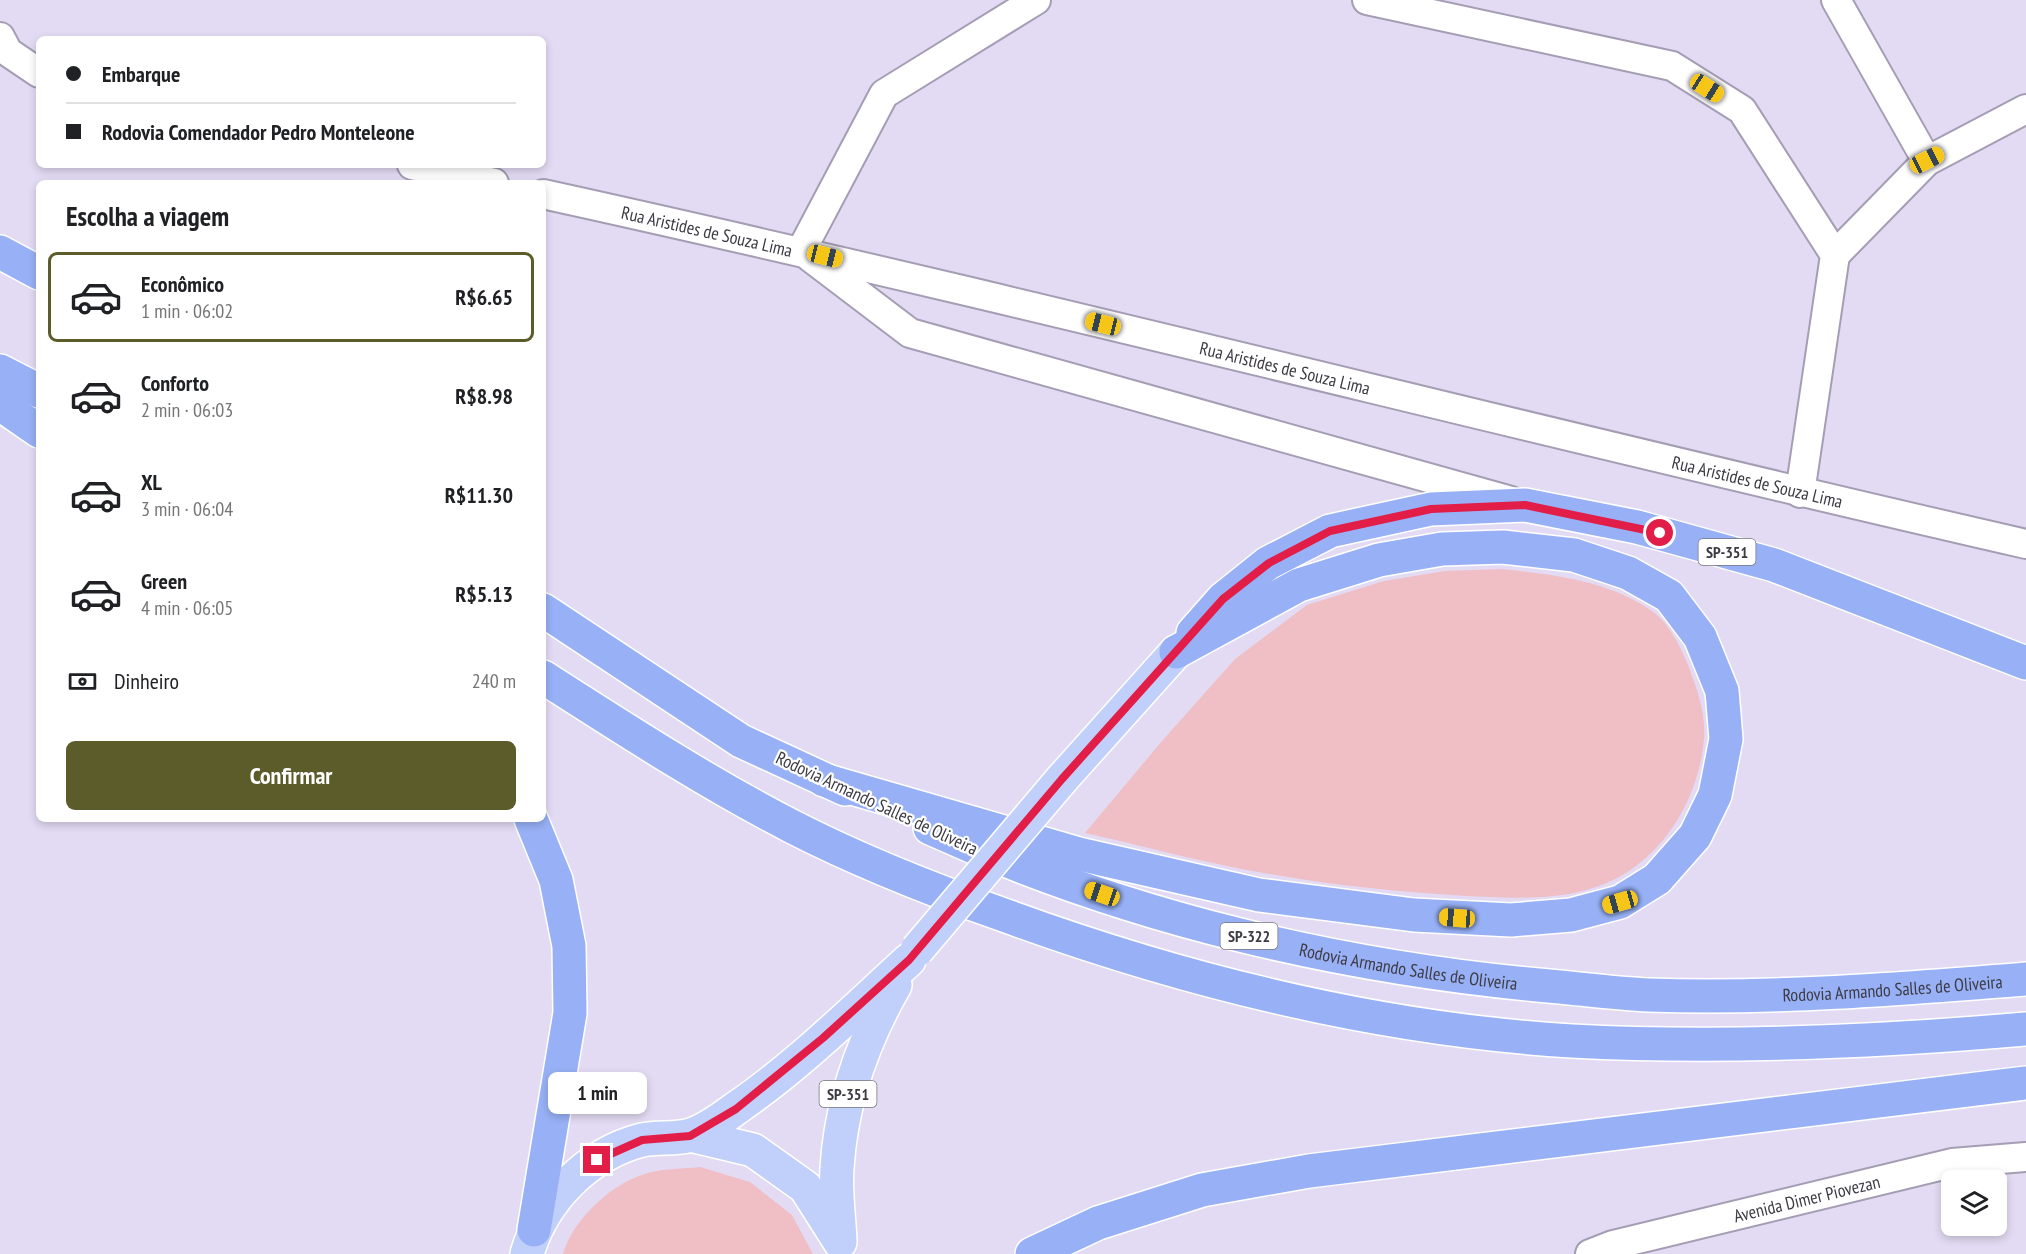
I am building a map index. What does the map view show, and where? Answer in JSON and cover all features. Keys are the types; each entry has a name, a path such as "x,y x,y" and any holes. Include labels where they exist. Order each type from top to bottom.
{"highway":[{"path":"0,252 36,271"},
{"path":"0,371 36,389"},
{"path":"0,404 36,429"},
{"name":"SP-351","path":"1176,652 1223,599 1259,571 1330,531 1431,509 1525,505 1637,527 1774,565 2026,663"},
{"path":"824,780 1079,854 1259,895 1414,915 1511,920 1571,915 1620,902 1657,879 1695,836 1715,795 1726,730 1722,691 1700,637 1669,596 1628,573 1574,555 1503,547 1442,549 1379,560 1299,585 1176,652"},
{"name":"Rodovia Armando Salles de Oliveira","path":"546,612 741,741 980,851 1142,909 1308,952 1466,978 1648,995 1820,995 2026,979"},
{"path":"546,679 652,747 792,826 924,887 1086,946 1223,985 1357,1014 1455,1029 1572,1041 1693,1044 1882,1041 2026,1029"},
{"path":"530,1242 570,1013 569,946 555,880 532,822"},
{"path":"1032,1254 1098,1223 1202,1190 1308,1171 2026,1083"}],"main road":[{"name":"SP-351","path":"690,1136 736,1109 779,1074 913,955 1062,779 1176,652"},
{"name":"SP-351","path":"841,1248 837,1168 848,1095 872,1025 913,955"},
{"name":"SP-351","path":"530,1242 561,1190 597,1160 642,1140 690,1136 753,1150 797,1181 805,1187 841,1248"}],"street":[{"path":"1036,0 884,94 801,251 910,333 1525,505"},
{"path":"1367,0 1672,66 1742,110 1834,255"},
{"path":"1836,0 1927,160"},
{"path":"0,37 8,52 36,71"},
{"path":"1800,493 1834,255 1927,160 2026,109"},
{"path":"426,168 480,180"},
{"name":"Rua Aristides de Souza Lima","path":"546,195 801,251 1800,493 2026,544"},
{"name":"Avenida Dimer Piovezan","path":"1606,1251 1952,1163 2026,1157"}],"shaded area":[{"path":"1502,569 1580,581 1617,592 1658,616 1673,635 1685,658 1702,710 1704,739 1701,761 1687,803 1676,822 1648,856 1630,870 1594,888 1558,896 1484,897 1390,890 1264,873 1085,833 1235,659 1307,605 1384,581 1445,571"},
{"path":"700,1167 750,1182 792,1215 813,1254 563,1254 568,1241 585,1215 608,1193 635,1178 654,1171"}],"route":[{"path":"597,1160 642,1140 690,1136 736,1109 823,1038 909,960 1062,779 1223,599 1269,563 1330,531 1431,509 1525,505 1660,533"}]}
